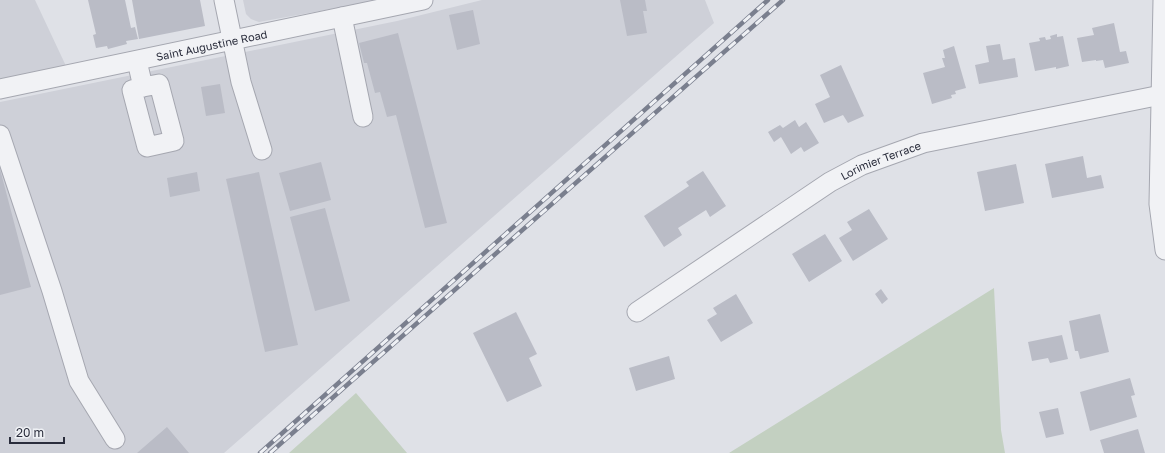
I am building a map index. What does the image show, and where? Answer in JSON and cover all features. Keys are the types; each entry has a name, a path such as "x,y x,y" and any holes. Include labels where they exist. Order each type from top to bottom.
{"street":[{"path":"224,0 241,82 262,150"},
{"name":"Saint Augustine Road","path":"0,89 422,0"},
{"path":"1163,0 1159,204 1165,250"},
{"path":"342,17 363,117"},
{"path":"137,60 143,87"},
{"name":"Lorimier Terrace","path":"637,312 830,182 862,164 923,143 1161,94"},
{"path":"0,135 52,291 79,381 115,439"}],"shaded area":[{"path":"0,0 35,0 66,66 0,79"},
{"path":"243,0 381,0 259,22 251,19 246,14"},
{"path":"482,0 705,0 714,23 224,453 0,453 0,102 397,21"}],"green space":[{"path":"994,288 1001,430 1005,453 729,453"},
{"path":"356,393 407,453 289,453"}],"building":[{"path":"88,0 125,0 131,28 135,27 138,39 126,41 127,44 108,49 107,46 96,48 93,35 96,34"},
{"path":"132,0 200,0 205,26 139,39"},
{"path":"620,0 645,0 647,11 643,11 647,33 627,36"},
{"path":"473,10 480,44 457,50 449,15"},
{"path":"1114,23 1120,52 1126,51 1129,63 1105,68 1103,60 1082,62 1077,38 1094,35 1092,28"},
{"path":"398,33 447,223 425,228 396,115 387,117 380,92 375,93 367,63 364,63 359,43"},
{"path":"1057,34 1057,37 1063,36 1069,66 1035,71 1029,43 1040,41 1039,38 1045,37 1046,40 1051,39 1050,36"},
{"path":"1000,44 1003,60 1015,58 1018,77 979,84 975,65 989,62 986,46"},
{"path":"954,46 966,88 955,91 956,94 951,95 952,98 932,104 923,73 945,67 942,58 945,58 943,50"},
{"path":"841,65 864,116 848,123 843,115 824,123 815,104 830,97 820,75"},
{"path":"220,84 225,113 206,116 201,87"},
{"path":"795,120 799,127 806,122 819,143 804,152 801,147 791,154 781,137 774,142 768,132 780,125 783,128"},
{"path":"1083,156 1087,178 1101,175 1104,188 1052,198 1045,164"},
{"path":"321,162 331,200 290,211 279,173"},
{"path":"1016,164 1024,203 985,211 977,172"},
{"path":"0,169 31,287 0,295"},
{"path":"703,171 726,206 710,217 706,210 678,228 682,235 664,247 644,216 689,186 686,182"},
{"path":"197,172 200,191 170,197 167,178"},
{"path":"259,172 298,345 265,352 226,179"},
{"path":"325,208 350,301 315,311 290,217"},
{"path":"869,209 888,239 853,261 839,238 852,230 847,222"},
{"path":"825,234 842,261 809,282 792,254"},
{"path":"881,289 888,299 882,304 875,294"},
{"path":"736,294 753,323 721,342 707,320 717,314 713,308"},
{"path":"516,312 537,354 529,358 542,386 507,402 473,333"},
{"path":"1100,314 1109,352 1080,359 1078,351 1075,351 1069,321"},
{"path":"1062,335 1068,359 1050,363 1048,358 1032,361 1028,342"},
{"path":"669,356 675,379 636,391 629,368"},
{"path":"1130,378 1135,395 1131,396 1137,417 1090,431 1080,392"},
{"path":"1058,408 1064,434 1046,438 1039,412"},
{"path":"167,427 189,453 137,453"},
{"path":"1138,429 1145,453 1104,453 1100,440"}],"railway":[{"path":"260,453 768,0"},
{"path":"270,453 783,0"}]}
